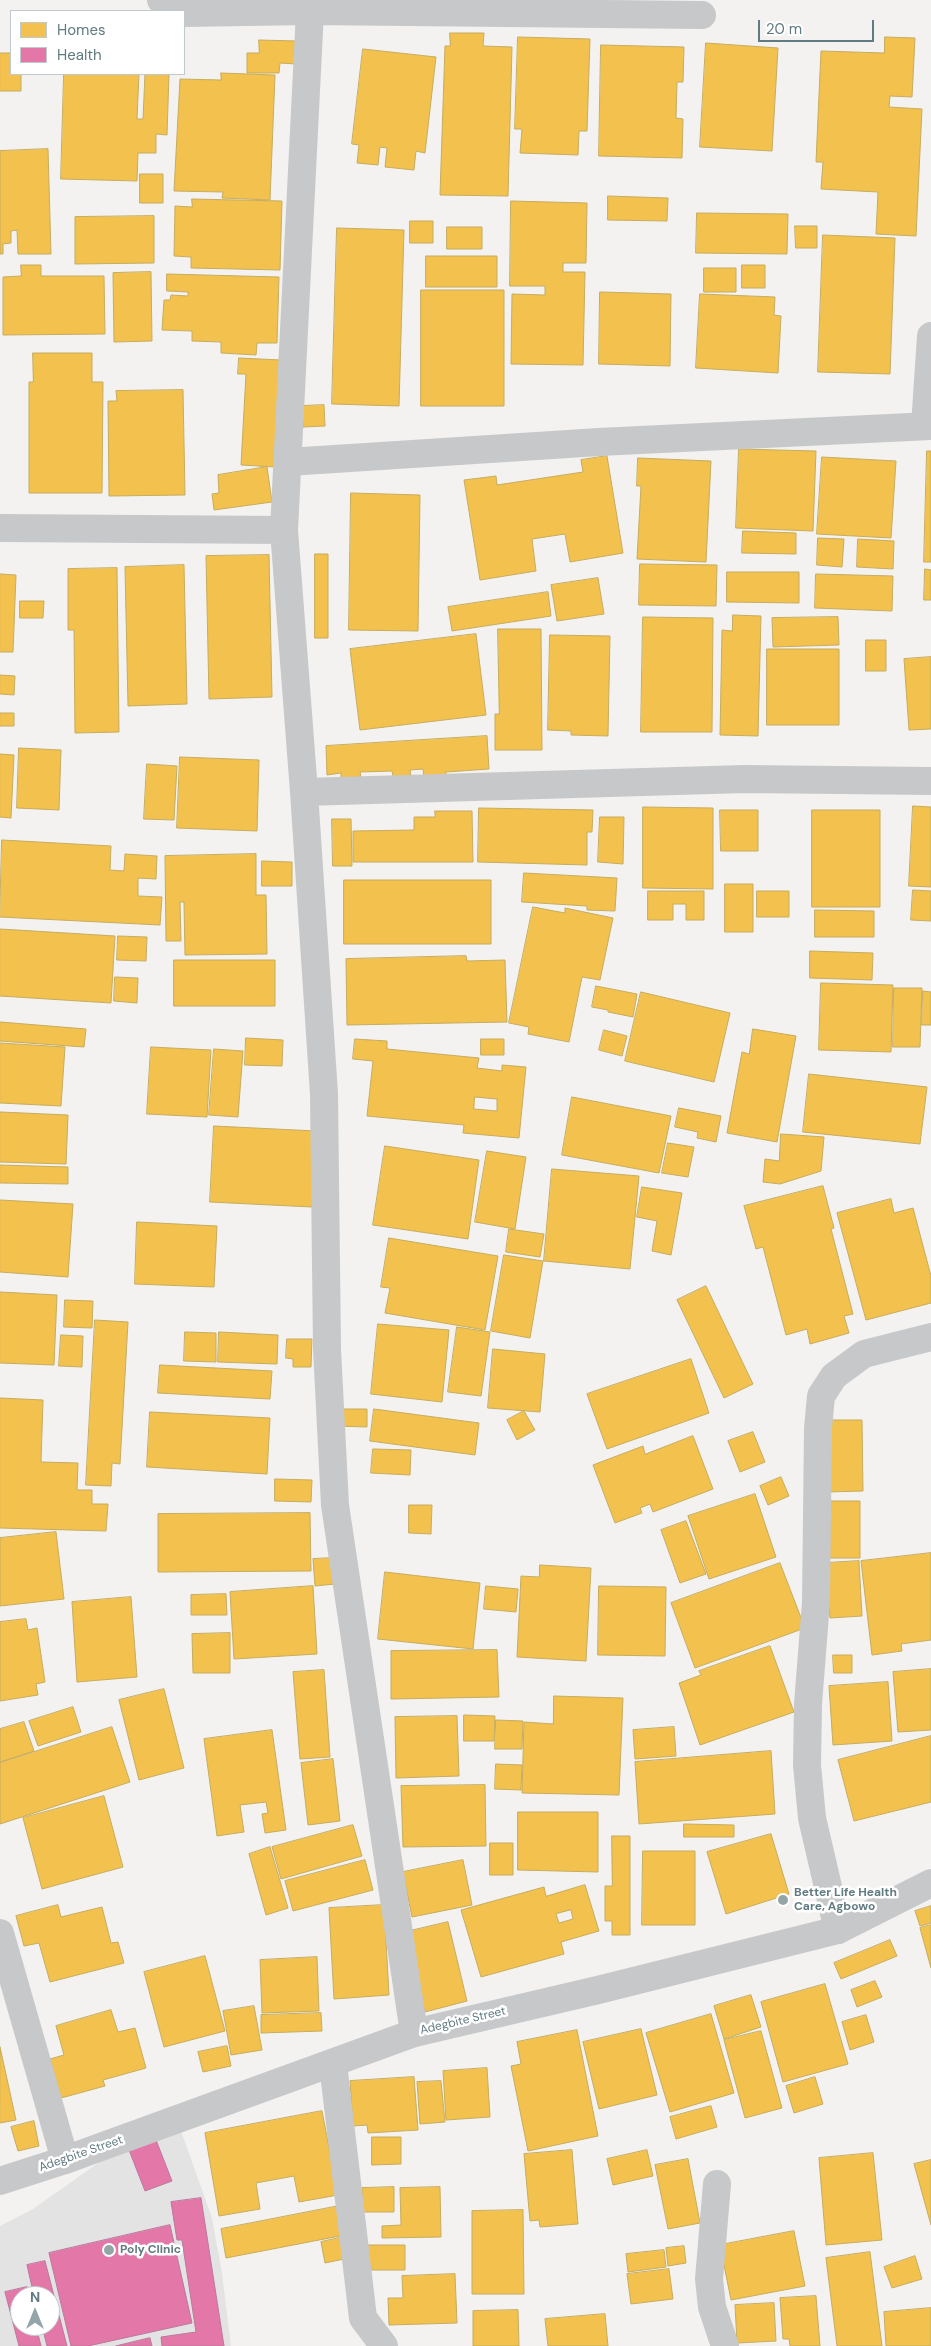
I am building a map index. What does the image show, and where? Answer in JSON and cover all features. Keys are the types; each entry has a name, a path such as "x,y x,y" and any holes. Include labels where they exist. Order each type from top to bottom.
{"street":[{"path":"161,0 178,10"},
{"path":"185,13 527,7 702,15"},
{"path":"310,11 284,530 324,1094 327,1349 335,1505 414,2033"},
{"path":"288,462 599,442 928,426 931,336"},
{"path":"0,528 284,530"},
{"path":"304,792 745,779 931,781"},
{"path":"838,1930 812,1818 807,1766 808,1704 816,1602 818,1428 821,1396 834,1376 864,1354 931,1337"},
{"name":"Adegbite Street","path":"0,2181 65,2160 414,2033 598,1990 838,1930 931,1883"},
{"path":"0,1933 65,2160"},
{"path":"333,2064 363,2318 384,2346"},
{"path":"717,2184 709,2280 712,2307 725,2346"}],"shaded area":[{"name":"Poly Clinic","path":"180,2128 212,2218 222,2273 231,2346 0,2346 0,2226 33,2209 108,2156"}],"building: Homes":[{"path":"450,33 484,33 483,46 512,47 508,196 440,195 445,46 450,46"},
{"path":"518,37 590,39 587,131 579,131 578,155 520,153 522,129 515,129"},
{"path":"885,37 915,38 912,97 890,96 889,107 922,109 916,236 876,234 878,192 821,189 823,162 816,162 821,51 884,53"},
{"path":"259,40 297,41 296,64 280,63 279,73 247,73 247,53 259,53"},
{"path":"706,43 778,48 772,151 700,147"},
{"path":"601,45 684,47 683,82 677,82 676,118 683,119 682,158 599,156"},
{"path":"363,49 436,57 425,153 416,151 414,170 385,167 387,148 380,147 378,165 357,163 359,145 352,144"},
{"path":"0,53 10,53 10,75 21,75 21,91 0,91"},
{"path":"221,73 275,75 270,200 222,198 223,192 174,191 180,79 221,80"},
{"path":"64,75 139,75 137,119 143,119 145,75 169,75 167,135 156,134 156,153 138,153 137,181 61,179"},
{"path":"48,149 51,254 18,254 17,230 11,231 11,243 3,244 3,254 0,254 0,151"},
{"path":"140,174 163,174 163,203 140,203"},
{"path":"608,196 668,198 667,221 608,220"},
{"path":"192,199 282,201 280,270 191,268 191,257 174,256 175,206 192,207"},
{"path":"511,201 587,203 586,263 563,263 563,272 585,272 583,365 511,364 512,294 545,295 545,286 510,286"},
{"path":"697,213 788,214 787,254 696,253"},
{"path":"154,216 154,263 75,264 75,217"},
{"path":"410,221 433,221 433,243 410,243"},
{"path":"795,226 817,226 817,248 796,248"},
{"path":"447,227 482,227 482,249 447,249"},
{"path":"337,228 404,230 399,406 332,404"},
{"path":"823,235 895,238 890,374 818,372"},
{"path":"426,256 497,256 497,287 426,287"},
{"path":"21,265 41,265 41,276 104,276 105,334 3,335 3,277 21,276"},
{"path":"742,265 765,265 765,288 742,288"},
{"path":"704,268 736,268 736,292 704,292"},
{"path":"151,272 152,341 114,342 113,273"},
{"path":"167,274 279,277 277,343 257,343 256,355 221,353 221,342 192,341 192,331 162,330 164,300 170,300 171,295 188,296 188,292 167,291"},
{"path":"421,290 504,290 504,406 421,406"},
{"path":"600,292 671,294 670,366 599,364"},
{"path":"700,294 775,297 774,315 781,316 778,373 696,368"},
{"path":"33,353 92,353 92,382 103,382 102,493 29,493 29,382 33,382"},
{"path":"239,358 281,360 275,467 241,465 246,374 238,374"},
{"path":"183,390 185,495 109,496 108,401 117,401 116,391"},
{"path":"324,405 325,426 303,427 302,406"},
{"path":"739,449 816,451 813,531 736,528"},
{"path":"927,451 931,451 931,562 924,562"},
{"path":"607,456 623,553 570,562 565,534 532,539 536,571 480,580 464,480 496,476 497,485 583,472 581,460"},
{"path":"822,457 896,461 891,538 817,534"},
{"path":"638,458 711,461 706,562 637,559 641,486 637,486"},
{"path":"267,467 272,502 214,510 212,494 219,493 218,475"},
{"path":"351,493 420,495 418,631 349,630"},
{"path":"743,531 796,533 796,554 742,553"},
{"path":"818,538 844,539 842,567 817,565"},
{"path":"858,539 894,541 893,569 857,567"},
{"path":"315,554 328,554 328,638 315,638"},
{"path":"269,555 272,697 209,699 206,556"},
{"path":"640,564 717,565 716,606 639,605"},
{"path":"184,565 187,704 128,706 125,567"},
{"path":"117,568 119,732 75,733 74,630 68,630 68,569"},
{"path":"925,569 931,570 931,600 924,600"},
{"path":"727,572 799,572 799,603 727,602"},
{"path":"0,574 16,575 13,652 0,652"},
{"path":"816,574 893,576 892,611 815,608"},
{"path":"598,578 604,614 557,621 551,585"},
{"path":"548,592 551,616 452,631 448,607"},
{"path":"20,601 44,601 43,618 20,618"},
{"path":"733,615 761,616 758,736 720,735 722,630 732,631"},
{"path":"643,617 713,618 712,732 641,732"},
{"path":"838,617 839,645 773,647 772,618"},
{"path":"498,629 541,629 542,750 495,750 495,714 499,714"},
{"path":"476,634 486,715 360,730 350,649"},
{"path":"550,635 610,636 608,736 571,735 571,731 548,730"},
{"path":"866,640 886,640 886,671 866,671"},
{"path":"767,649 839,649 839,725 767,725"},
{"path":"931,657 931,729 909,730 904,659"},
{"path":"0,675 15,676 14,695 0,694"},
{"path":"0,713 14,713 14,726 0,726"},
{"path":"487,736 489,769 446,772 446,777 424,779 423,769 410,770 411,776 393,777 392,771 360,772 361,777 341,778 341,773 327,775 326,746"},
{"path":"19,748 61,750 59,810 17,808"},
{"path":"0,754 14,755 11,818 0,817"},
{"path":"180,757 259,760 257,831 177,828"},
{"path":"147,764 177,766 174,820 144,819"},
{"path":"913,806 931,807 931,887 909,886"},
{"path":"643,807 713,808 713,889 643,888"},
{"path":"479,808 593,810 592,832 587,832 587,865 478,862"},
{"path":"720,810 758,810 758,851 721,851"},
{"path":"812,810 880,810 880,907 812,907"},
{"path":"435,811 472,811 473,862 353,862 353,831 414,830 414,817 435,817"},
{"path":"600,817 624,817 623,864 598,862"},
{"path":"332,819 351,819 352,866 333,866"},
{"path":"2,840 111,846 110,870 124,871 125,854 157,856 156,879 138,878 138,896 162,897 160,925 0,917"},
{"path":"256,854 256,895 266,895 267,954 185,955 184,902 180,902 181,941 166,941 165,856"},
{"path":"262,861 292,862 292,886 262,886"},
{"path":"524,873 617,878 615,911 587,910 587,906 522,902"},
{"path":"344,880 491,880 491,944 344,944"},
{"path":"725,884 753,884 753,932 725,932"},
{"path":"913,890 931,891 931,921 911,920"},
{"path":"648,891 704,891 704,920 686,920 686,904 673,904 673,920 648,920"},
{"path":"757,891 789,891 789,917 757,917"},
{"path":"533,907 565,913 565,908 613,918 600,980 582,977 569,1042 528,1034 529,1027 509,1023"},
{"path":"815,910 874,911 874,937 815,937"},
{"path":"0,929 115,936 111,1003 0,996"},
{"path":"118,936 147,937 146,961 117,960"},
{"path":"810,951 873,953 872,980 810,978"},
{"path":"466,956 467,961 505,960 507,1022 347,1025 346,959"},
{"path":"174,960 275,960 275,1006 174,1006"},
{"path":"115,977 138,978 137,1003 114,1001"},
{"path":"821,983 893,985 891,1052 819,1050"},
{"path":"596,986 637,994 633,1017 592,1007"},
{"path":"894,988 922,988 920,1047 893,1047"},
{"path":"923,991 931,992 931,1025 922,1025"},
{"path":"641,992 730,1013 714,1082 625,1061"},
{"path":"0,1022 86,1029 84,1047 0,1041"},
{"path":"753,1029 796,1036 777,1142 727,1133 742,1052 749,1054"},
{"path":"604,1030 627,1036 622,1056 599,1050"},
{"path":"246,1038 283,1040 282,1066 245,1065"},
{"path":"355,1039 387,1041 387,1049 479,1058 477,1068 502,1071 502,1065 526,1067 519,1138 463,1133 464,1125 367,1116 373,1061 353,1059","holes":["475,1097 497,1099 497,1111 474,1109"]},
{"path":"481,1039 504,1039 504,1055 481,1055"},
{"path":"0,1043 65,1047 61,1106 0,1103"},
{"path":"151,1047 211,1050 207,1117 147,1114"},
{"path":"214,1049 243,1051 238,1117 209,1115"},
{"path":"809,1074 927,1087 920,1144 803,1132"},
{"path":"572,1097 671,1116 659,1173 562,1155"},
{"path":"679,1108 721,1116 716,1142 697,1138 698,1132 675,1127"},
{"path":"0,1112 68,1115 66,1164 0,1162"},
{"path":"214,1126 316,1131 312,1207 210,1202"},
{"path":"781,1134 824,1137 821,1171 780,1184 763,1182 765,1159 779,1161"},
{"path":"668,1143 694,1147 688,1177 662,1173"},
{"path":"385,1146 479,1160 468,1239 373,1225"},
{"path":"487,1151 526,1157 515,1229 475,1222"},
{"path":"0,1165 68,1167 68,1184 0,1183"},
{"path":"552,1169 639,1176 630,1269 544,1261"},
{"path":"823,1186 834,1228 831,1229 853,1314 844,1316 849,1333 810,1344 807,1329 786,1335 763,1247 756,1249 744,1206"},
{"path":"642,1187 682,1193 671,1255 652,1251 657,1221 637,1217"},
{"path":"891,1199 894,1213 913,1208 931,1276 931,1303 866,1320 837,1213"},
{"path":"0,1200 73,1204 68,1277 0,1272"},
{"path":"137,1222 217,1226 214,1287 135,1284"},
{"path":"509,1229 544,1234 540,1257 506,1252"},
{"path":"389,1238 498,1256 485,1330 385,1313 390,1288 381,1287"},
{"path":"504,1255 543,1261 530,1338 491,1331"},
{"path":"706,1286 753,1384 724,1398 677,1300"},
{"path":"0,1292 57,1295 54,1365 0,1363"},
{"path":"65,1300 93,1301 92,1328 64,1327"},
{"path":"95,1320 128,1322 120,1464 112,1463 111,1486 86,1485"},
{"path":"378,1324 449,1330 442,1402 371,1394"},
{"path":"457,1327 490,1332 481,1396 448,1392"},
{"path":"185,1332 216,1333 216,1362 184,1361"},
{"path":"219,1332 278,1335 277,1364 218,1362"},
{"path":"61,1335 83,1336 82,1367 59,1366"},
{"path":"287,1339 312,1339 311,1367 293,1367 293,1359 286,1358"},
{"path":"493,1349 545,1354 540,1412 488,1408"},
{"path":"691,1359 709,1413 607,1449 587,1394"},
{"path":"160,1365 272,1371 270,1399 158,1393"},
{"path":"0,1398 43,1400 41,1462 78,1463 77,1490 92,1490 92,1504 108,1504 106,1531 0,1528"},
{"path":"337,1409 367,1409 367,1427 336,1426"},
{"path":"374,1409 479,1423 475,1455 370,1441"},
{"path":"524,1411 535,1430 517,1440 507,1420"},
{"path":"150,1412 270,1418 267,1474 147,1467"},
{"path":"826,1420 862,1420 863,1491 828,1492"},
{"path":"753,1432 765,1462 740,1472 728,1441"},
{"path":"693,1436 713,1489 653,1512 650,1504 640,1508 642,1513 615,1523 593,1465 643,1446 645,1454"},
{"path":"373,1449 411,1450 410,1475 371,1473"},
{"path":"781,1477 789,1496 768,1505 760,1486"},
{"path":"275,1479 312,1480 311,1502 275,1501"},
{"path":"755,1494 776,1557 709,1579 688,1516"},
{"path":"829,1501 860,1501 860,1558 829,1558"},
{"path":"409,1505 432,1505 431,1534 409,1533"},
{"path":"310,1513 311,1571 158,1572 158,1514"},
{"path":"686,1521 706,1574 680,1583 661,1530"},
{"path":"56,1532 64,1599 0,1606 0,1538"},
{"path":"931,1553 931,1640 901,1644 902,1651 872,1655 861,1561"},
{"path":"333,1558 335,1584 315,1586 313,1559"},
{"path":"859,1561 862,1616 830,1618 826,1563"},
{"path":"780,1563 805,1628 695,1668 671,1603"},
{"path":"540,1565 591,1568 586,1661 517,1657 521,1576 539,1577"},
{"path":"385,1572 480,1583 473,1649 378,1639"},
{"path":"313,1586 317,1654 234,1659 230,1592"},
{"path":"486,1586 518,1589 516,1612 484,1609"},
{"path":"599,1586 666,1587 665,1656 598,1655"},
{"path":"226,1594 227,1615 191,1615 191,1595"},
{"path":"131,1597 137,1677 77,1682 72,1602"},
{"path":"26,1619 28,1630 37,1628 45,1682 36,1684 38,1695 0,1701 0,1622"},
{"path":"230,1633 230,1673 193,1673 192,1634"},
{"path":"770,1646 794,1712 700,1745 679,1683 701,1675 699,1671"},
{"path":"497,1650 499,1697 391,1699 391,1651"},
{"path":"833,1655 852,1655 852,1673 834,1673"},
{"path":"931,1669 931,1730 898,1732 893,1672"},
{"path":"324,1670 330,1757 300,1759 293,1672"},
{"path":"888,1682 892,1741 833,1745 829,1686"},
{"path":"164,1689 184,1768 139,1780 119,1700"},
{"path":"554,1696 623,1698 619,1795 522,1793 524,1722 553,1724"},
{"path":"73,1707 81,1732 38,1746 29,1721"},
{"path":"464,1715 495,1716 494,1741 464,1741"},
{"path":"457,1716 459,1776 396,1778 395,1717"},
{"path":"496,1720 523,1721 522,1749 495,1749"},
{"path":"24,1722 34,1751 0,1762 0,1729"},
{"path":"112,1727 130,1782 0,1824 0,1763"},
{"path":"674,1727 676,1756 635,1759 633,1730"},
{"path":"272,1730 286,1830 265,1833 262,1814 268,1813 266,1802 240,1805 244,1832 217,1836 204,1739"},
{"path":"931,1736 931,1802 854,1821 838,1760"},
{"path":"771,1751 775,1814 639,1824 635,1762"},
{"path":"333,1759 340,1821 308,1825 301,1763"},
{"path":"496,1764 522,1765 521,1790 495,1789"},
{"path":"485,1785 486,1846 403,1847 401,1786"},
{"path":"104,1796 123,1867 42,1889 23,1818"},
{"path":"518,1812 598,1812 598,1872 518,1870"},
{"path":"684,1824 734,1825 734,1837 684,1837"},
{"path":"353,1825 362,1856 281,1879 272,1847"},
{"path":"771,1834 789,1894 726,1914 707,1852"},
{"path":"612,1836 630,1836 630,1935 612,1935 612,1921 605,1921 605,1886 612,1886"},
{"path":"490,1843 513,1843 513,1875 490,1875"},
{"path":"270,1847 288,1908 266,1915 249,1854"},
{"path":"643,1851 695,1851 695,1925 642,1925"},
{"path":"365,1860 373,1890 293,1911 285,1881"},
{"path":"463,1860 472,1905 412,1917 403,1872"},
{"path":"585,1885 599,1931 561,1942 564,1954 481,1977 461,1910 544,1887 546,1896","holes":["571,1910 573,1919 559,1923 556,1914"]},
{"path":"58,1905 61,1917 102,1907 111,1943 118,1942 124,1963 50,1982 39,1943 24,1946 16,1916"},
{"path":"384,1905 389,1995 334,1999 329,1908"},
{"path":"931,1906 931,1923 920,1926 915,1911"},
{"path":"448,1922 467,2001 425,2012 406,1932"},
{"path":"931,1925 931,1968 920,1928"},
{"path":"890,1940 897,1956 841,1979 834,1963"},
{"path":"205,1956 225,2031 164,2047 144,1972"},
{"path":"317,1957 319,2011 262,2013 260,1960"},
{"path":"875,1981 882,1997 857,2007 851,1990"},
{"path":"825,1984 848,2064 783,2082 761,2002"},
{"path":"751,1995 761,2027 724,2039 714,2006"},
{"path":"254,2006 262,2050 231,2055 223,2011"},
{"path":"111,2010 118,2032 135,2028 146,2068 103,2080 105,2086 61,2098 50,2059 64,2055 56,2026"},
{"path":"321,2013 322,2031 261,2033 261,2015"},
{"path":"711,2014 734,2093 670,2112 646,2033"},
{"path":"866,2015 874,2042 850,2050 842,2022"},
{"path":"641,2029 657,2095 599,2109 583,2042"},
{"path":"577,2030 598,2136 528,2151 511,2066 521,2064 517,2042"},
{"path":"761,2031 782,2108 745,2118 724,2040"},
{"path":"227,2046 231,2066 203,2072 198,2052"},
{"path":"0,2047 16,2120 0,2123"},
{"path":"487,2068 490,2117 446,2120 443,2071"},
{"path":"414,2077 418,2130 368,2133 367,2125 353,2126 350,2081"},
{"path":"815,2077 823,2104 794,2113 786,2086"},
{"path":"441,2081 445,2122 420,2124 417,2082"},
{"path":"711,2106 717,2127 676,2139 670,2117"},
{"path":"322,2111 338,2195 299,2202 294,2176 256,2183 260,2209 219,2216 205,2133"},
{"path":"34,2121 39,2146 18,2151 11,2127"},
{"path":"372,2137 401,2137 401,2164 372,2165"},
{"path":"572,2150 578,2224 540,2227 539,2220 530,2221 524,2154"},
{"path":"647,2150 653,2176 613,2185 607,2159"},
{"path":"873,2153 882,2240 826,2245 819,2158"},
{"path":"688,2159 700,2223 668,2229 655,2165"},
{"path":"931,2160 931,2225 914,2164"},
{"path":"394,2187 394,2212 362,2212 362,2188"},
{"path":"440,2187 441,2237 382,2238 382,2226 401,2225 400,2188"},
{"path":"339,2206 345,2235 226,2258 221,2229"},
{"path":"523,2210 524,2294 472,2294 472,2211"},
{"path":"794,2231 805,2286 731,2300 720,2245"},
{"path":"344,2237 349,2258 325,2263 321,2242"},
{"path":"365,2245 405,2245 405,2270 366,2270"},
{"path":"684,2246 686,2263 668,2266 666,2248"},
{"path":"664,2250 666,2267 628,2272 626,2254"},
{"path":"870,2252 882,2346 837,2346 826,2258"},
{"path":"915,2256 922,2279 892,2288 884,2267"},
{"path":"669,2269 673,2299 631,2304 627,2274"},
{"path":"455,2274 457,2323 389,2325 388,2298 403,2298 402,2276"},
{"path":"816,2296 820,2346 790,2346 789,2339 783,2339 780,2298"},
{"path":"774,2303 776,2341 737,2343 735,2305"},
{"path":"931,2308 931,2346 886,2346 884,2312"},
{"path":"518,2310 519,2346 473,2346 473,2311"},
{"path":"605,2314 608,2346 548,2346 545,2319"}],"building: Health":[{"path":"156,2140 172,2181 145,2191 129,2150"},
{"path":"201,2198 224,2346 162,2346 161,2337 196,2332 182,2240 177,2240 171,2202"},
{"path":"170,2225 192,2323 88,2346 71,2346 60,2300 60,2286 57,2286 49,2253"},
{"path":"45,2261 51,2286 32,2286 27,2265"},
{"path":"10,2291 10,2311 5,2292"},
{"path":"60,2319 67,2346 47,2346 44,2336 60,2336"},
{"path":"16,2336 38,2336 41,2346 19,2346"},
{"path":"150,2338 152,2346 116,2346"}],"place":[{"name":"Better Life Health Care, Agbowo","path":"783,1900"},
{"name":"Poly Clinic","path":"109,2250"}]}
